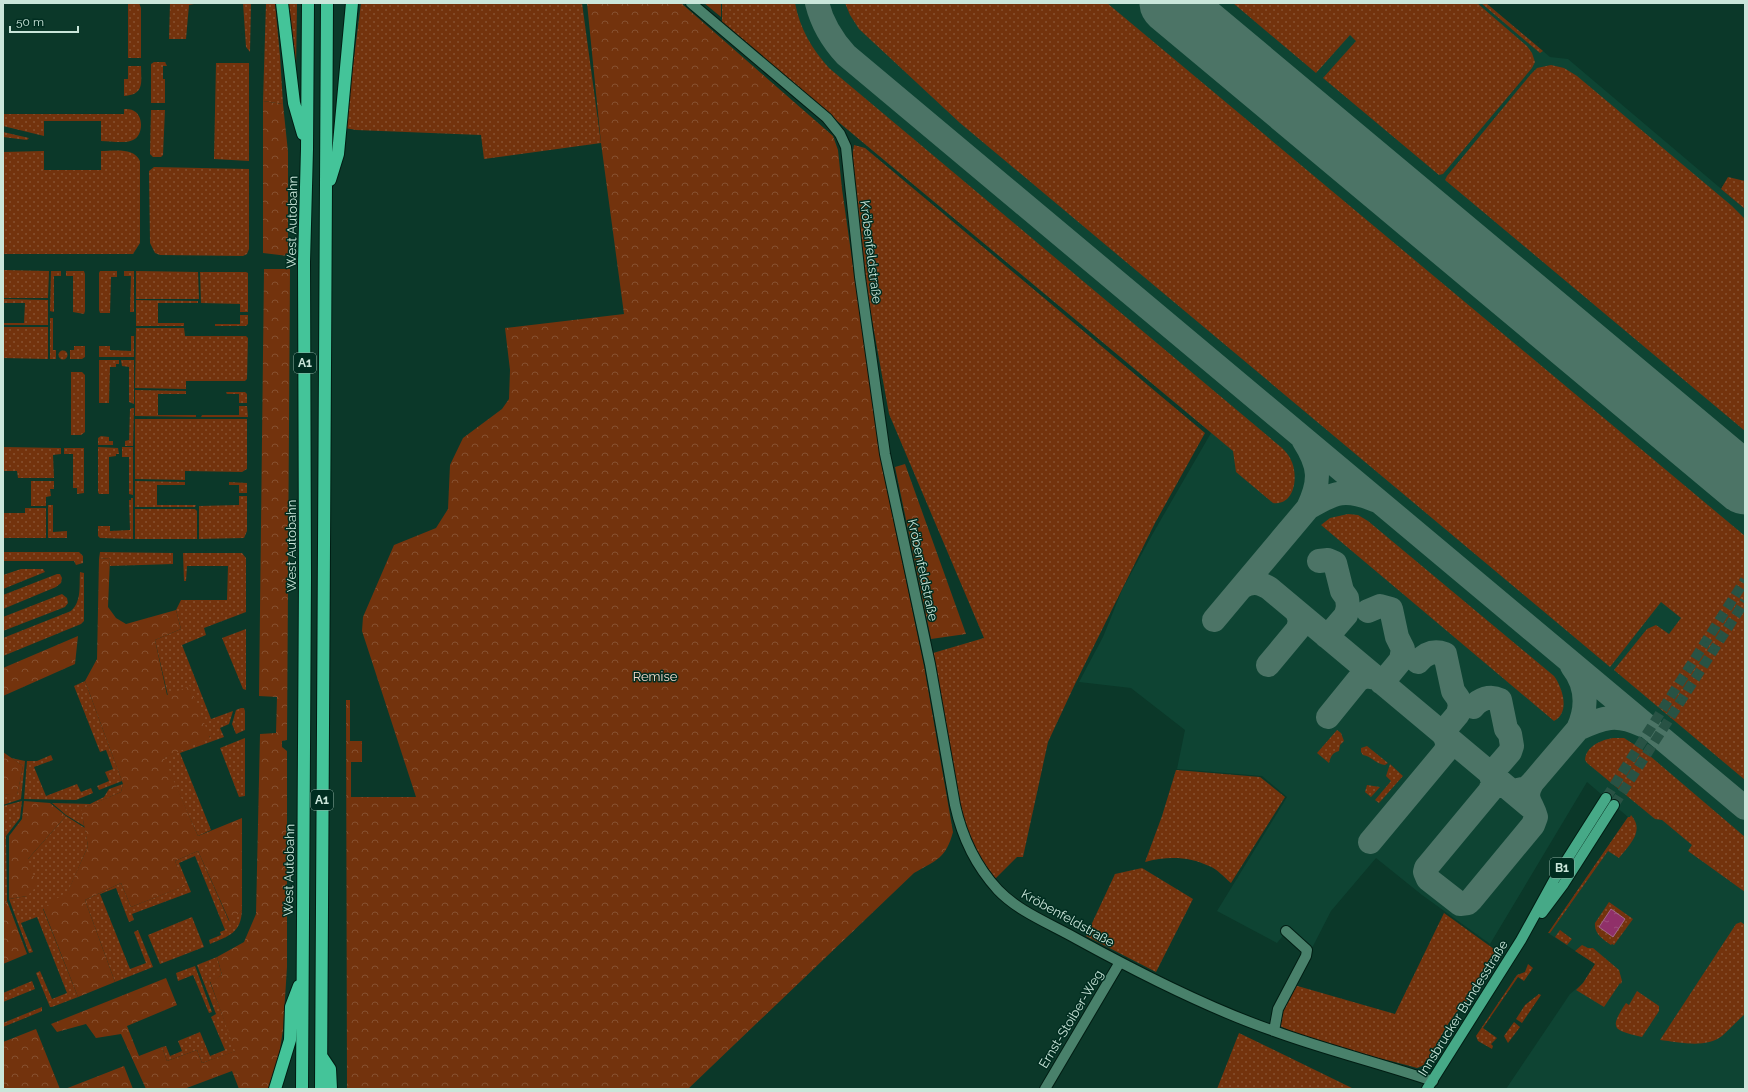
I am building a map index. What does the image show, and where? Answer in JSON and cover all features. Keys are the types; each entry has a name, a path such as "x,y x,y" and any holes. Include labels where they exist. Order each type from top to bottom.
{"highway":[{"path":"282,3 294,103 307,149"},
{"name":"West Autobahn","path":"302,1089 305,577 304,262 307,149 308,3"},
{"name":"A1","path":"321,1089 327,3"},
{"path":"326,193 338,154 352,3"},
{"path":"275,1089 290,1040 291,1007 302,980"},
{"path":"322,1057 330,1069 331,1089"}],"main road":[{"name":"Innsbrucker Bundesstraße","path":"1430,1085 1521,940 1554,880 1606,798"},
{"name":"Innsbrucker Bundesstraße","path":"1521,940 1563,885 1614,805"}],"street":[{"name":"Kröbenfeldstraße","path":"691,3 827,118 840,134 846,147 860,278 885,454 930,664 955,805 959,822 969,849 983,872 998,890 1014,904 1120,962 1211,1005 1274,1031 1430,1085"},
{"path":"1274,1031 1278,1009 1306,956 1307,950 1286,931"},
{"name":"Ernst-Stoiber-Weg","path":"1045,1089 1120,962"}],"shaded area":[{"path":"722,3 1486,3 1550,57 1568,59 1745,209 1745,1089 1506,1089 1570,994 1583,983 1595,964 1548,933 1628,817 1587,782 1490,944 1422,895 1376,858 1331,911 1312,948 1290,927 1277,943 1217,911 1287,797 1262,776 1177,769 1185,730 1131,688 1079,682 1103,637 1122,590 1211,433 722,25"}],"green space":[{"path":"128,3 139,3 141,8 141,58 128,58"},
{"path":"170,3 199,3 189,5 186,39 169,39"},
{"path":"243,3 251,3 250,52 246,47"},
{"path":"266,3 275,3 283,104 263,101"},
{"path":"288,3 297,3 296,70"},
{"path":"361,3 582,3 601,143 484,159 481,135 356,130 345,128"},
{"name":"Remise","path":"587,3 681,3 833,136 838,150 842,189 880,456 924,666 953,832 947,848 940,857 914,873 688,1089 347,1089 346,700 350,700 350,741 362,741 362,762 351,762 351,797 416,797 362,631 363,617 394,545 436,528 448,509 450,465 463,438 502,409 509,399 510,370 505,328 624,314 601,143"},
{"path":"704,3 721,3 721,17"},
{"path":"722,3 795,3 803,30 817,53 829,68 1283,449 1293,464 1295,480 1294,487 1287,499 1281,503 1273,503 1236,472 1233,451 722,25"},
{"path":"845,3 1107,3 1745,536 1745,780 1614,670 1647,629 1656,625 1669,634 1681,618 1661,602 1610,667 960,123 859,29 850,15"},
{"path":"1233,3 1477,3 1527,46 1532,53 1535,62 1532,68 1443,174 1439,175 1323,78 1356,41 1350,35 1316,73"},
{"path":"1481,3 1486,3 1543,51 1540,53"},
{"path":"154,62 165,62 167,66 163,66 163,79 165,79 165,103 151,103 151,64"},
{"path":"216,63 249,63 249,161 214,159"},
{"path":"1551,65 1564,68 1577,76 1732,206 1745,219 1745,431 1445,180 1531,74 1537,68"},
{"path":"128,66 141,66 141,82 139,90 136,93 124,96 124,79 128,79"},
{"path":"263,101 283,104 288,152 288,256 263,253"},
{"path":"124,109 134,111 141,121 139,134 133,140 126,142 101,141 101,121 44,121 44,136 3,126 3,114 124,114"},
{"path":"151,110 165,110 163,155 161,157 153,157 150,154"},
{"path":"3,132 29,138 27,140 3,137"},
{"path":"854,145 865,148 1205,433 1155,523 1075,684 1048,742 1023,857 1017,857 995,879 975,849 967,832 957,798 933,653 984,638 889,414 868,298 851,162"},
{"path":"44,151 44,170 101,170 101,151 123,151 137,157 140,161 140,243 133,254 3,254 3,152"},
{"path":"154,167 249,169 249,249 247,254 243,256 160,255 155,253 150,243 149,171"},
{"path":"1728,177 1745,181 1745,209 1721,189"},
{"path":"264,269 290,269 287,740 282,741 282,747 287,751 287,967 283,1030 277,1068 268,1089 239,1089 232,1071 184,1089 146,1089 121,1034 96,1038 86,1024 57,1032 51,1024 166,978 177,1005 127,1026 139,1056 162,1047 167,1061 197,1050 202,1063 235,1051 210,981 222,975 217,957 244,942 256,914 260,734 276,733 277,697 259,696"},
{"path":"3,270 49,271 48,298 3,298"},
{"path":"51,271 61,271 61,276 54,276 54,312 50,311"},
{"path":"66,271 84,271 84,314 73,312 73,276 66,276"},
{"path":"100,271 117,271 117,277 111,277 110,313 100,313 99,310"},
{"path":"124,271 134,271 134,312 130,312 131,276 124,276"},
{"path":"136,271 198,272 199,299 136,299"},
{"path":"200,272 248,273 248,312 240,312 240,304 201,303"},
{"path":"3,299 48,300 48,325 3,325 3,323 24,323 25,303 3,303"},
{"path":"136,300 198,301 198,303 158,303 158,323 184,323 184,326 136,326"},
{"path":"240,315 248,315 248,324 246,326 215,326 215,324 240,324"},
{"path":"50,318 53,318 53,350 56,350 56,359 50,359"},
{"path":"3,327 48,327 48,359 3,358"},
{"path":"136,328 184,328 185,336 246,336 248,338 247,379 245,381 186,381 186,389 135,388"},
{"path":"131,336 134,336 134,357 99,357 99,346 110,346 110,350 131,351"},
{"path":"74,346 85,346 85,357 82,359 70,359 70,350 74,350"},
{"path":"63,350 68,355 63,360 58,355"},
{"path":"99,360 119,360 119,364 116,364 116,367 110,367 109,403 99,403"},
{"path":"121,360 134,360 134,404 129,402 129,367 122,366"},
{"path":"71,372 82,372 85,375 85,432 81,435 71,435"},
{"path":"135,390 186,391 186,394 158,394 158,415 196,415 196,417 135,416"},
{"path":"226,392 245,392 247,394 247,403 239,403 239,394 227,394"},
{"path":"239,406 247,406 248,417 201,417 202,415 239,415"},
{"path":"134,408 133,446 125,446 125,441 129,440 130,409"},
{"path":"135,419 247,419 247,469 242,472 185,471 185,480 135,479"},
{"path":"101,436 109,437 109,441 113,441 113,445 98,445 98,438"},
{"path":"3,447 61,448 61,454 53,455 54,478 18,478 17,471 3,471"},
{"path":"98,447 118,448 119,454 109,457 109,494 99,494 98,492"},
{"path":"122,447 133,447 133,495 129,494 129,457 122,457"},
{"path":"64,448 84,448 84,493 77,494 77,488 73,488 73,454 64,454"},
{"path":"905,464 966,634 931,639 895,467"},
{"path":"31,481 54,481 54,489 50,489 51,496 46,497 46,506 31,506"},
{"path":"135,481 185,482 185,485 157,485 157,505 196,505 195,507 135,507"},
{"path":"229,482 247,483 247,493 239,493 239,485 229,485"},
{"path":"239,496 247,496 247,531 244,538 199,539 199,506 239,505"},
{"path":"131,498 133,498 133,539 100,538 98,536 98,526 110,526 110,531 130,530 129,500 131,500"},
{"path":"48,505 53,505 53,532 67,531 67,538 48,538"},
{"path":"25,508 46,508 46,538 3,538 3,513 25,513"},
{"path":"135,509 195,509 197,511 197,539 135,539"},
{"path":"1348,514 1358,515 1368,521 1554,676 1560,686 1564,706 1559,717 1554,721 1321,525 1330,518"},
{"path":"3,552 79,552 83,556 83,563 76,565 74,561 3,561"},
{"path":"100,552 173,553 173,564 110,566 110,558 99,559"},
{"path":"183,553 242,553 246,558 246,612 204,628 206,635 182,645 211,719 233,711 229,724 220,728 224,737 180,753 211,830 198,836 163,758 210,737 168,696 155,640 181,629 176,610 181,600 227,600 228,566 187,566 186,581 184,581"},
{"path":"110,558 108,607 116,618 126,624 176,610 181,629 155,640 167,695 190,686 210,738 164,758 198,836 242,818 242,910 230,922 198,851 175,861 185,886 131,907 121,883 85,900 115,982 78,997 43,908 68,891 88,846 81,809 121,792 123,784 85,681 97,659 99,559"},
{"path":"21,569 43,569 45,572 3,589 3,575"},
{"path":"80,572 84,573 84,621 81,624 3,656 3,638 71,611 75,607 80,588"},
{"path":"60,574 62,578 61,583 56,587 3,609 3,595"},
{"path":"62,594 67,598 68,603 65,607 3,631 3,617"},
{"path":"246,629 246,690 243,689 222,638"},
{"path":"78,636 75,664 3,696 3,668"},
{"path":"85,681 122,781 99,790 97,786 109,781 105,772 113,769 106,750 100,752 74,686"},
{"path":"244,708 245,711 245,730 236,734 232,724 236,710"},
{"path":"1337,730 1341,733 1344,741 1340,745 1339,751 1332,755 1329,763 1317,753"},
{"path":"245,738 245,796 239,797 220,748"},
{"path":"1613,738 1624,738 1643,750 1745,837 1745,892 1688,851 1692,845 1662,820 1655,819 1587,763 1585,760 1586,755 1591,747 1599,742"},
{"path":"1367,746 1388,763 1385,765 1381,764 1363,755 1361,748"},
{"path":"3,752 23,766 17,796 3,794"},
{"path":"51,755 53,760 34,767 46,796 77,784 81,792 91,788 93,793 76,800 24,799 27,761 37,761"},
{"path":"11,758 25,761 21,799 3,805 3,794 17,795 23,766"},
{"path":"1390,764 1403,776 1379,803 1375,800 1391,781 1386,776"},
{"path":"1176,770 1260,777 1285,797 1231,883 1212,867 1194,860 1169,858 1145,862 1162,816"},
{"path":"123,784 121,792 82,809 84,826 66,815 52,803 90,804 104,797 109,789"},
{"path":"1367,785 1380,787 1371,797 1365,792"},
{"path":"22,801 20,818 6,836 7,901 3,907 3,806"},
{"path":"24,801 50,803 66,816 28,859 37,886 27,896 9,899 9,836 22,819"},
{"path":"1631,815 1637,826 1631,842 1619,858 1608,851 1550,933 1548,933 1628,817"},
{"path":"66,816 85,828 88,846 68,892 43,909 78,997 50,1007 36,973 40,971 52,999 67,993 37,917 21,923 33,952 29,953 9,899 27,896 28,859"},
{"path":"198,851 229,921 242,910 241,918 236,929 233,933 223,939 210,944 209,940 221,935 220,932 225,930 195,856 179,863 191,892 132,914 134,920 129,922 116,888 100,894 130,969 146,963 134,932 138,930 153,967 115,982 85,900 121,883 131,907 184,886 175,861"},
{"path":"1142,868 1193,899 1156,972 1086,936 1115,874"},
{"path":"7,901 27,954 3,964 3,907"},
{"path":"1609,902 1633,919 1614,945 1611,945 1605,941 1595,927 1595,923"},
{"path":"1444,913 1498,952 1467,1001 1451,1020 1430,1058 1425,1064 1417,1068 1347,1050 1313,1040 1280,1026 1283,1008 1294,985 1395,1014"},
{"path":"192,917 204,947 160,964 148,935"},
{"path":"1741,922 1745,925 1745,1014 1722,1036 1715,1040 1700,1044 1692,1044 1660,1040 1736,924"},
{"path":"1560,930 1572,939 1567,945 1555,937"},
{"path":"1582,945 1588,948 1593,948 1619,970 1622,981 1621,984 1620,983 1604,1007 1576,990 1583,983 1595,964 1575,951"},
{"path":"217,957 222,975 210,982 236,1051 202,1063 197,1050 167,1061 162,1047 166,1046 170,1056 182,1051 178,1041 200,1032 210,1056 225,1050 211,1017 216,1014 197,965"},
{"path":"1528,964 1533,968 1524,981 1518,977 1483,1028 1497,1038 1491,1044 1493,1046 1492,1049 1478,1041 1476,1036 1517,975 1525,972"},
{"path":"195,966 212,1012 209,1013 193,975 178,981 176,973"},
{"path":"32,981 35,989 3,1002 3,993"},
{"path":"1637,991 1659,1006 1659,1011 1642,1037 1625,1033 1617,1028 1616,1024 1620,1012 1626,1003 1629,1005"},
{"path":"1539,994 1541,995 1522,1023 1516,1019 1525,1005"},
{"path":"42,1007 42,1011 3,1027 3,1023"},
{"path":"1514,1022 1520,1027 1508,1043 1504,1036"},
{"path":"36,1029 60,1089 3,1089 3,1042"},
{"path":"1239,1033 1354,1089 1217,1089"},
{"path":"124,1066 133,1089 65,1089"}],"water":[{"path":"1611,909 1625,919 1613,937 1599,927"}],"taxiway":[{"path":"817,3 828,31 846,55 1745,808"},
{"path":"1304,441 1313,458 1317,474 1315,490 1308,508 1333,495 1348,493 1365,496 1375,500"},
{"path":"1214,620 1308,508"},
{"path":"1319,561 1328,560 1335,563 1342,591 1347,598 1348,607 1346,615 1327,637"},
{"path":"1242,587 1256,583 1262,584 1269,588 1533,809"},
{"path":"1368,611 1380,606 1391,609 1397,637 1403,649 1401,660 1382,683"},
{"path":"1268,665 1298,629 1300,620 1297,612"},
{"path":"1418,662 1430,653 1437,652 1445,654 1453,691 1458,698 1460,705 1458,714 1442,733"},
{"path":"1572,666 1581,681 1584,696 1583,713 1578,729 1603,719 1610,718 1625,719 1642,725"},
{"path":"1328,717 1358,680 1365,676 1376,678"},
{"path":"1473,707 1485,699 1493,698 1500,700 1506,729 1510,734 1512,746 1510,752 1491,774"},
{"path":"1518,790 1527,788 1532,783 1578,729"},
{"path":"1370,842 1445,752 1448,744 1444,735"},
{"path":"1490,773 1493,782 1490,791 1426,868 1425,872 1428,879 1460,904 1468,903 1471,900 1533,825 1536,817 1528,797 1529,788 1532,783"}],"runway":[{"path":"1170,3 1745,484"}],"tunnel":[{"path":"1606,798 1745,580"},
{"path":"1614,805 1745,601"}]}
